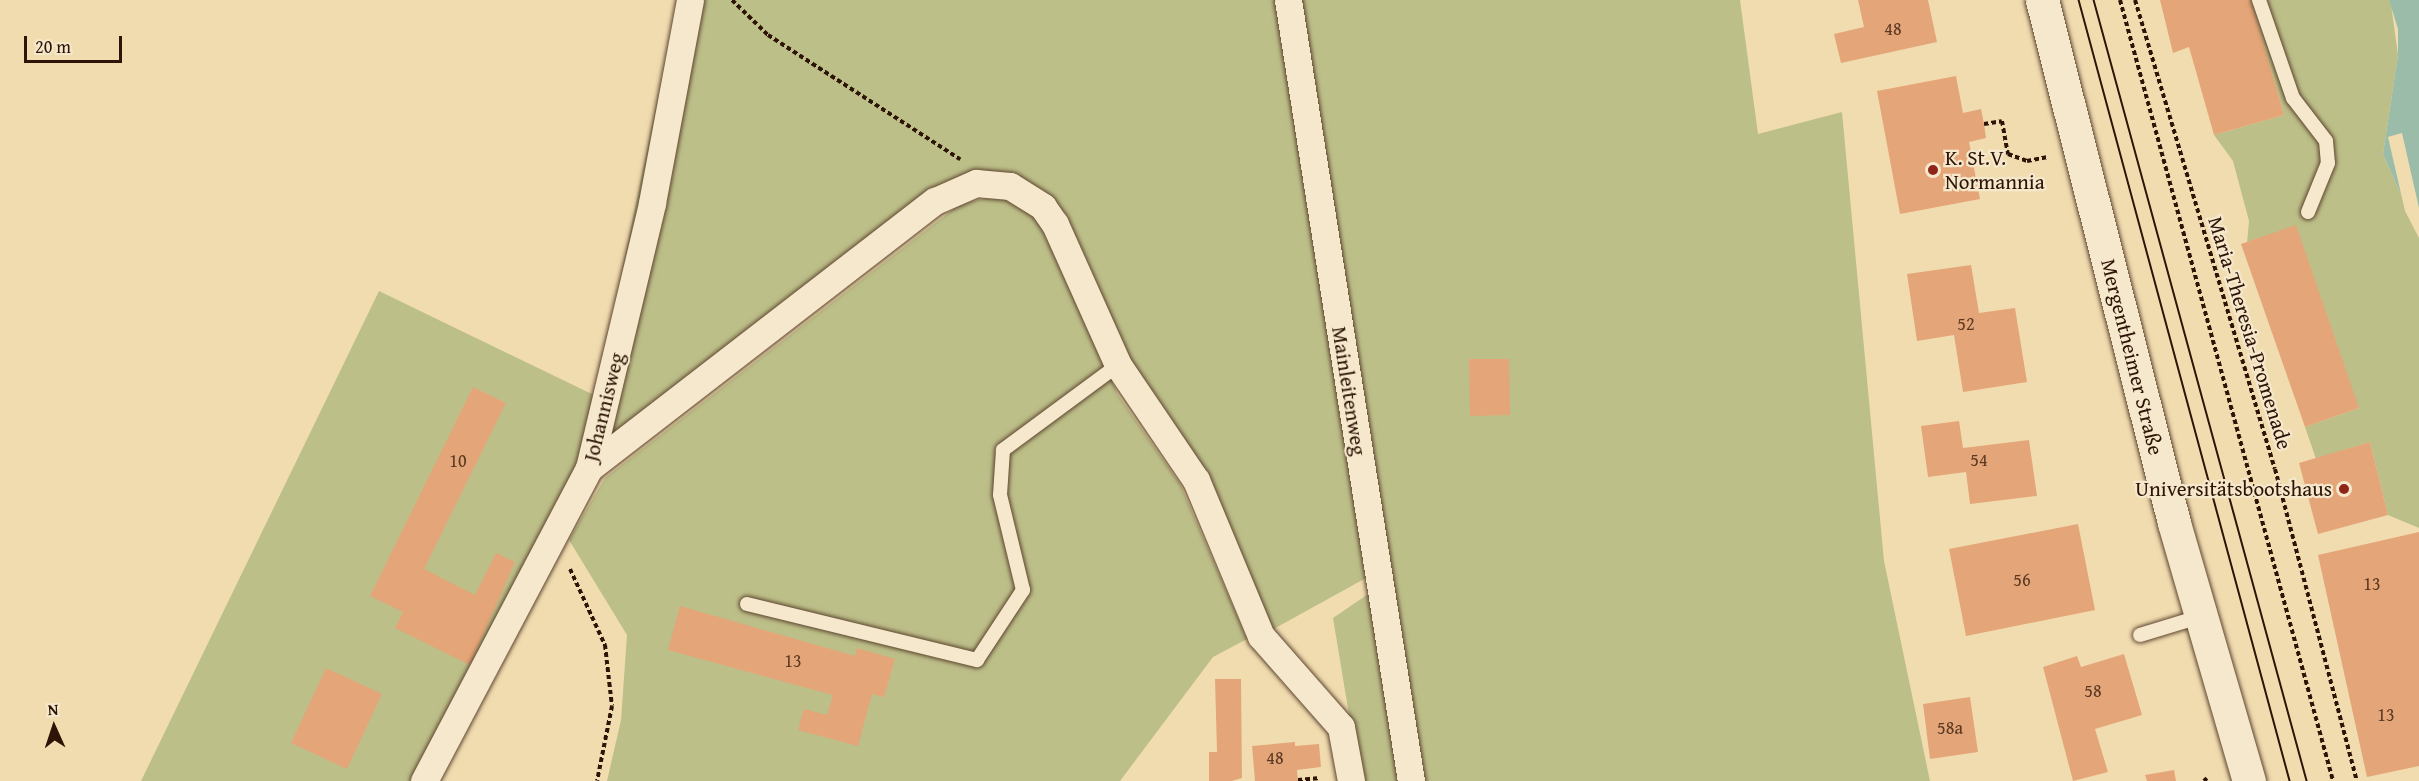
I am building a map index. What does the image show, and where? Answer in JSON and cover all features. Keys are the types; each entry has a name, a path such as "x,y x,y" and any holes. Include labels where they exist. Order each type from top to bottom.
{"main road":[{"name":"Mergentheimer Straße","path":"2042,0 2202,616 2249,781"}],"street":[{"name":"Johannisweg","path":"424,781 589,468 652,203 690,0"},
{"name":"Mainleitenweg","path":"1288,0 1411,781"},
{"path":"589,468 935,201 956,188 995,183 1027,193 1055,224 1118,365 1196,480 1261,636 1341,727 1339,779"}],"lane":[{"path":"2259,0 2294,98 2326,141 2328,163 2308,212"},
{"path":"747,604 977,660 1023,590 1000,495 1003,450 1118,365"},
{"path":"2140,634 2202,616"}],"path":[{"path":"732,0 768,34 995,183"},
{"name":"Maria-Theresia-Promenade","path":"2120,0 2332,781"},
{"name":"Maria-Theresia-Promenade","path":"2135,0 2274,468 2357,781"},
{"path":"1984,124 2002,121 2008,154 2027,161 2080,151"},
{"path":"553,540 605,645 612,706 597,781"},
{"path":"1298,780 1339,779"}],"green space":[{"path":"678,0 1277,0 1366,578 1261,636 1055,224 976,183 589,468 424,781 141,781 379,291 596,396"},
{"path":"1300,0 1740,0 1758,134 1842,112 1884,561 1930,781 1422,781"},
{"path":"2251,0 2389,0 2391,4 2398,55 2383,154 2419,235 2419,528 2388,515 2370,442 2316,459 2305,427 2359,408 2247,243 2249,221 2233,161 2214,135 2284,115"},
{"path":"996,196 1022,204 1044,227 1118,395 1180,484 1247,639 1213,657 1120,781 607,781 621,720 627,635 569,540 605,478 960,204"},
{"path":"1374,590 1398,781 1360,781 1333,618"}],"shaded area":[{"path":"2389,0 2419,0 2419,235 2383,154 2398,55 2398,29"}],"pier":[{"path":"2402,133 2419,208 2419,238 2405,211 2388,137"}],"building":[{"path":"1858,0 1928,0 1937,42 1841,63 1834,34 1864,27"},
{"path":"2160,0 2251,0 2284,115 2214,135 2189,47 2173,53"},
{"name":"K. St.V. Normannia","path":"1956,76 1963,113 1981,109 1984,124 1986,138 1969,142 1980,199 1900,214 1877,91"},
{"path":"2296,225 2359,408 2305,427 2241,244"},
{"path":"1971,265 1979,313 2015,308 2027,382 1963,392 1954,335 1917,341 1907,274"},
{"path":"1469,359 1509,359 1510,415 1470,416"},
{"path":"473,387 506,403 424,569 475,595 496,553 515,562 470,665 395,628 403,612 370,596"},
{"path":"1959,421 1963,448 2029,440 2037,496 1970,504 1966,472 1928,477 1921,426"},
{"name":"Universitätsbootshaus","path":"2370,442 2388,515 2318,534 2299,463"},
{"path":"2078,524 2095,610 1966,636 1949,549"},
{"path":"2419,532 2419,766 2367,777 2318,555"},
{"path":"680,606 855,656 857,648 895,659 884,697 872,694 858,746 798,730 804,709 827,715 833,695 668,650"},
{"path":"2124,654 2142,715 2095,729 2108,772 2073,781 2043,667 2077,656 2081,667"},
{"path":"326,668 382,694 347,769 291,743"},
{"path":"1215,679 1241,679 1242,778 1232,781 1209,781 1209,752 1217,752"},
{"path":"1970,697 1978,752 1930,759 1923,704"},
{"path":"1295,742 1295,746 1319,744 1321,767 1297,770 1298,781 1255,781 1252,746"},
{"path":"2174,770 2176,781 2147,781 2145,775"}],"tram line":[{"path":"2079,0 2290,781"},
{"path":"2094,0 2307,781"}],"place":[{"name":"K. St.V. Normannia","path":"1933,170"},
{"name":"Universitätsbootshaus","path":"2344,489"}]}
